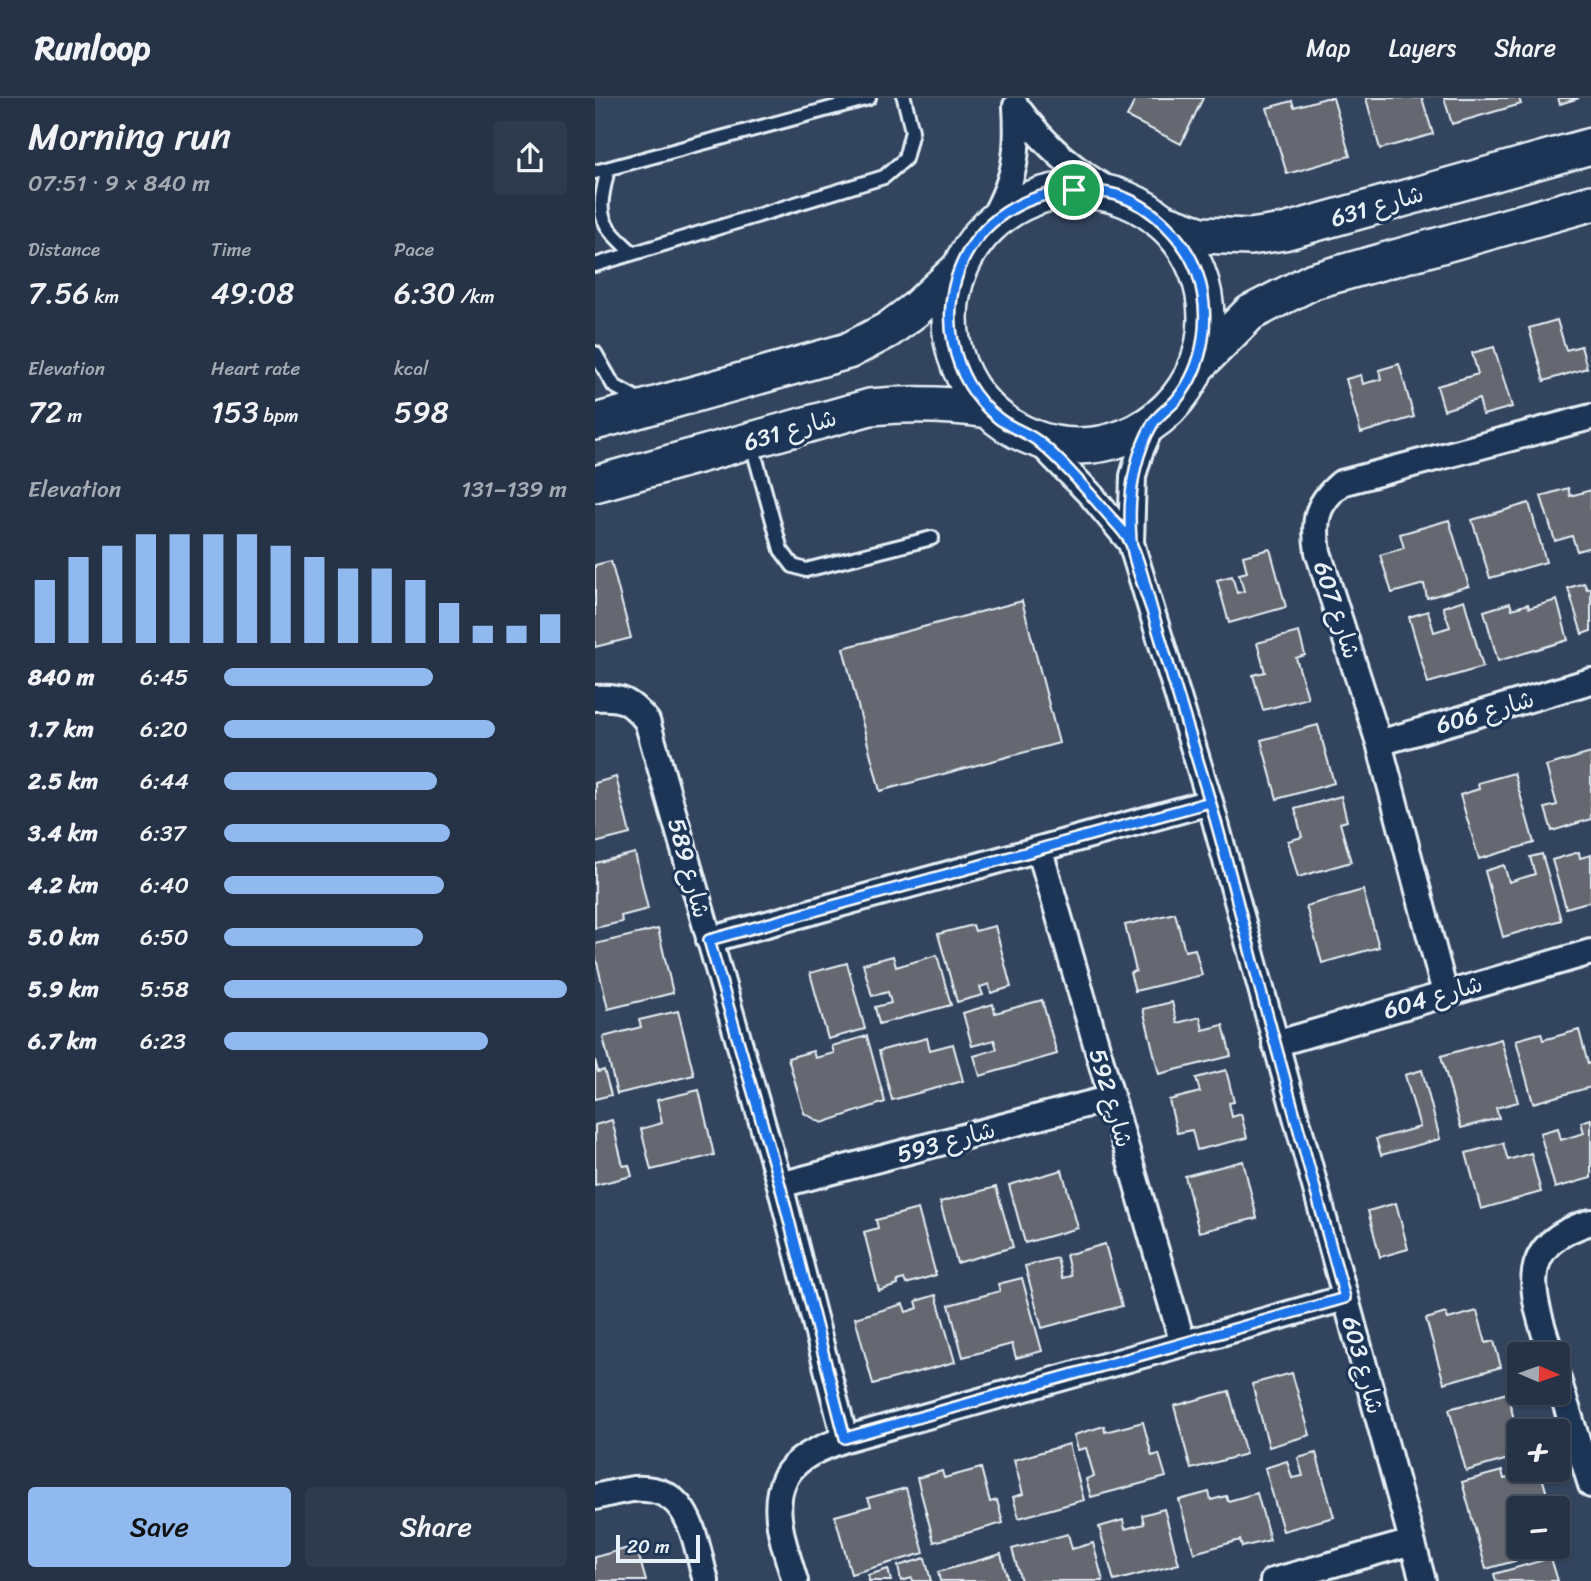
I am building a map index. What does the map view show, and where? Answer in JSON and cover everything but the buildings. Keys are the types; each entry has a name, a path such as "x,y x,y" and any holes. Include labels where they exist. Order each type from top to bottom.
{"main road":[{"name":"شارع 631","path":"1161,221 1201,235 1250,237 1284,232 1591,145"},
{"path":"1085,190 1119,195 1161,221 1183,245 1198,274 1205,305 1204,337 1195,368 1178,398 1153,422 1117,440 1097,445 1056,445 1011,428 989,410 966,379 953,344 950,318 952,293 960,268 979,236 991,222 1030,199 1051,192 1085,190"},
{"path":"1195,368 1250,313 1313,281 1591,203"},
{"path":"595,422 848,351 888,330 916,309 960,268"},
{"name":"شارع 631","path":"595,484 870,407 911,403 950,404 989,410"}],"street":[{"path":"1015,102 1037,134 1061,158 1089,179 1119,195"},
{"path":"991,222 1006,196 1015,167 1018,137 1015,102"},
{"name":"شارع 607","path":"1445,993 1379,743 1318,552 1315,530 1318,512 1327,495 1341,483 1591,417"},
{"name":"شارع 603","path":"1153,422 1133,475 1131,543 1210,802 1423,1581"},
{"name":"شارع 603","path":"1037,440 1091,495 1131,543"},
{"name":"شارع 606","path":"1379,743 1591,681"},
{"name":"شارع 589","path":"595,698 612,696 632,704 647,721 780,1185 845,1438"},
{"path":"709,940 1210,802"},
{"name":"شارع 592","path":"1040,851 1183,1344"},
{"name":"شارع 604","path":"1275,1044 1591,951"},
{"name":"شارع 593","path":"780,1185 1111,1098"},
{"path":"1547,1342 1534,1301 1533,1276 1539,1259 1552,1239 1571,1228 1591,1222"},
{"path":"795,1581 779,1528 778,1504 781,1484 804,1457 845,1438 1345,1298"},
{"path":"1566,1405 1591,1485"},
{"path":"595,1497 635,1489 671,1497 681,1505 688,1518 706,1581"},
{"path":"1273,1581 1412,1542"}],"lane":[{"path":"633,253 609,232 600,204 601,170 869,98"},
{"path":"595,265 884,177 905,159 912,131 904,98"},
{"path":"595,353 614,386 652,406"},
{"path":"751,441 781,550 793,566 806,570 932,538"}],"route":[{"path":"1074,190 1051,192 1009,209 991,222 979,236 960,268 952,293 950,318 953,344 960,368 972,390 989,410 1011,428 1037,440 1091,495 1131,543 1210,802 709,940 780,1185 845,1438 1345,1298 1210,802 1158,630 1131,543 1133,475 1140,452 1153,422 1178,398 1188,384 1204,337 1205,305 1198,274 1183,245 1148,211 1119,195 1074,190"}]}
